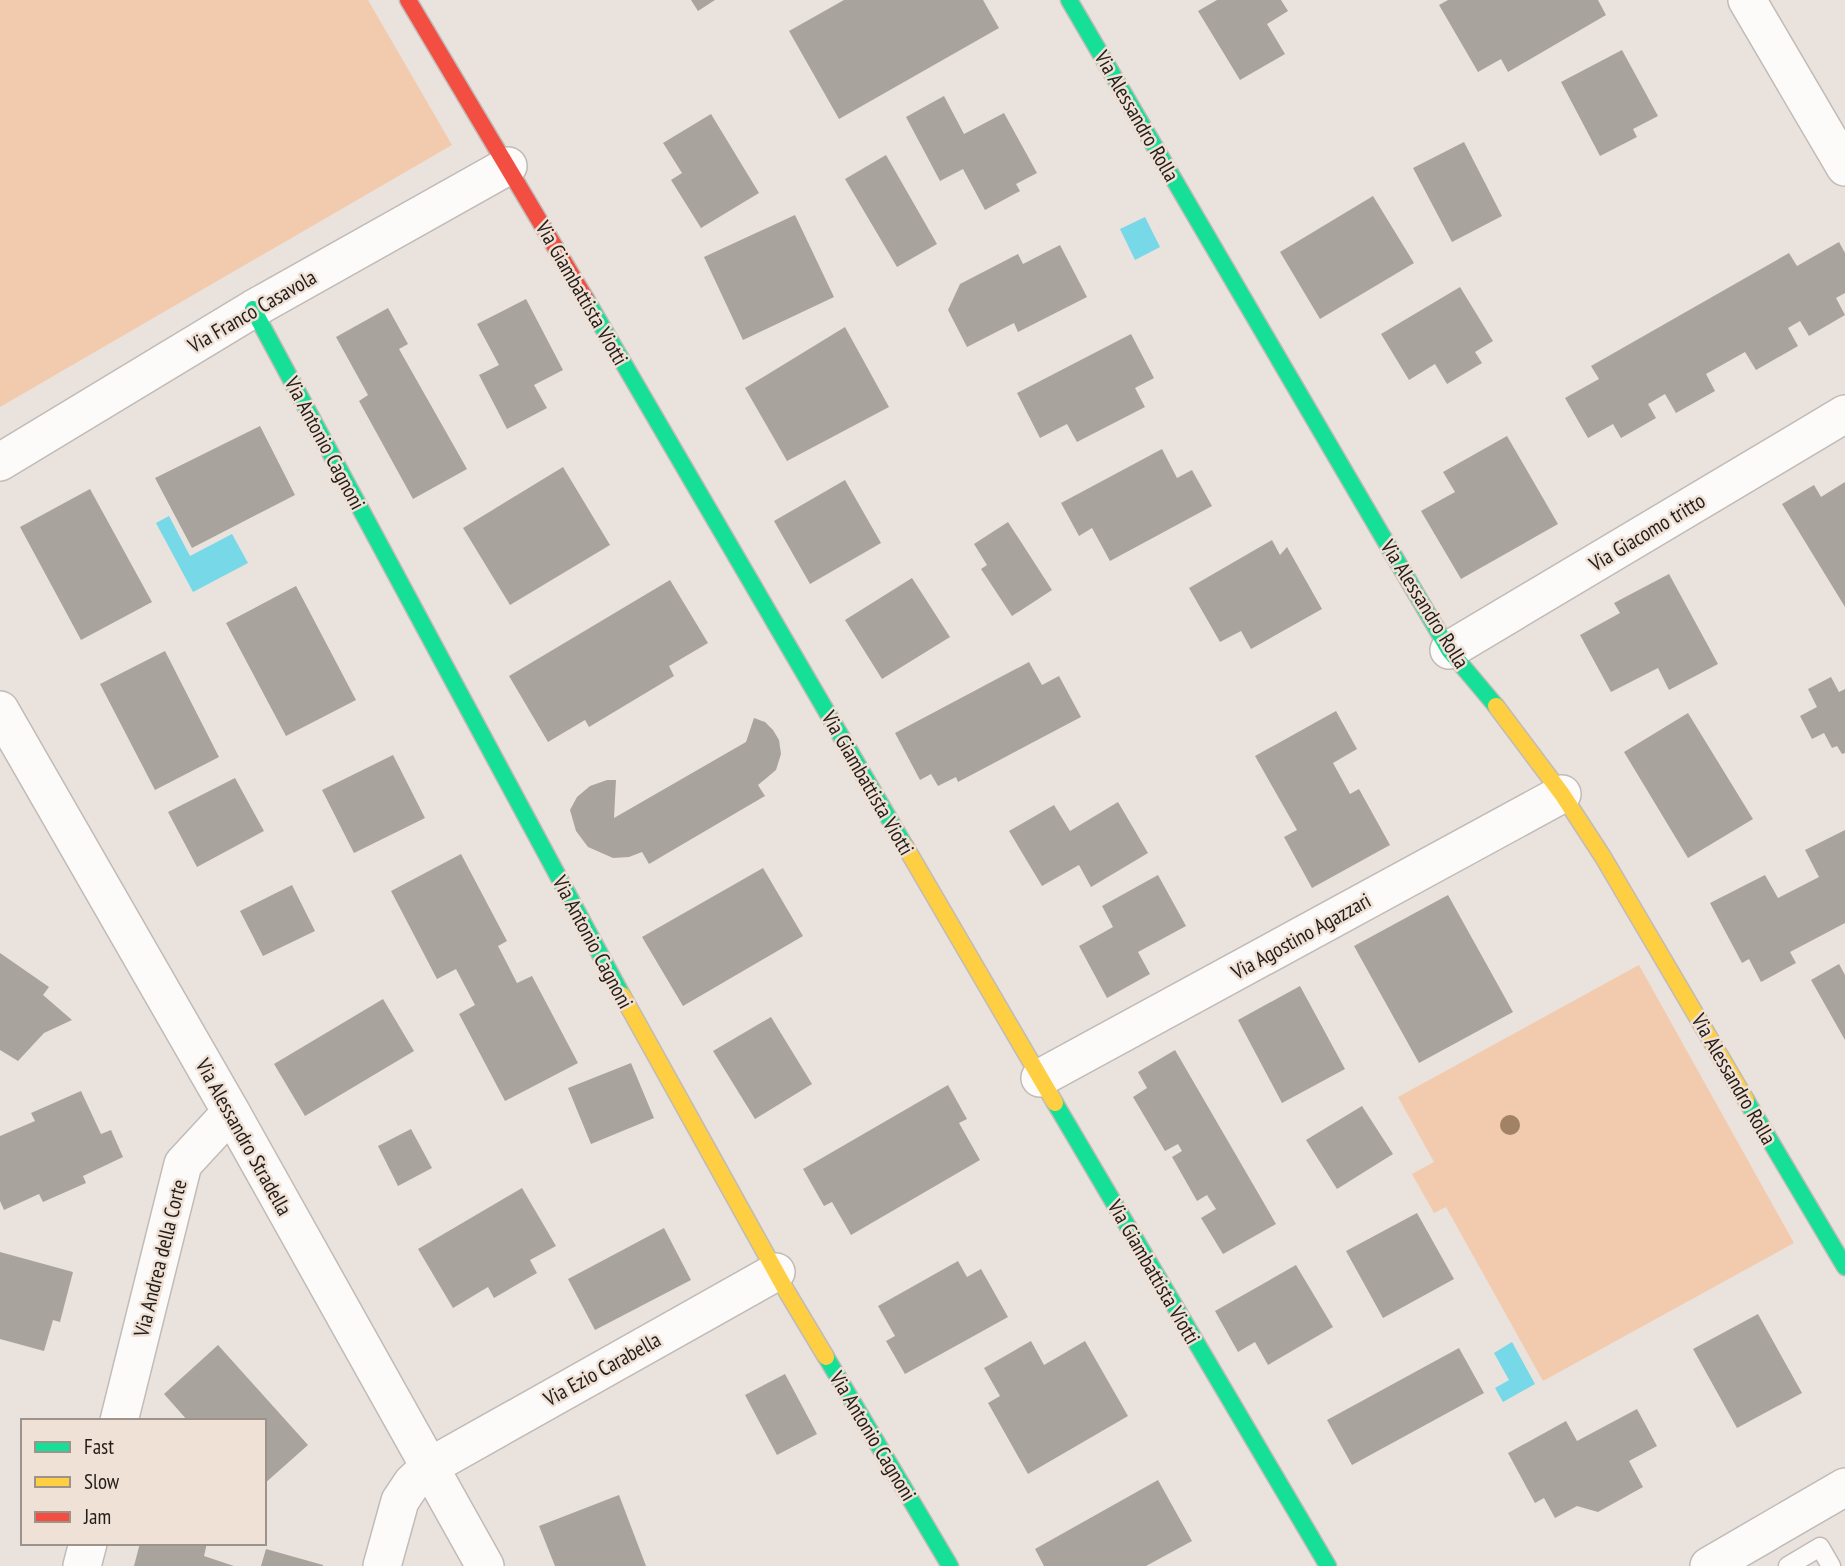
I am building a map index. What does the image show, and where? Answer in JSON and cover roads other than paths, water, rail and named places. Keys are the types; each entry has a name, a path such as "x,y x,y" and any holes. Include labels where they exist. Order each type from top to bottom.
{"street":[{"name":"Via Giambattista Viotti","path":"408,0 508,166 1328,1566"},
{"name":"Via Alessandro Rolla","path":"1069,0 1449,650 1506,719 1562,794 1603,857 1845,1267"},
{"path":"1747,0 1845,167"},
{"name":"Via Franco Casavola","path":"0,462 253,309 508,166"},
{"name":"Via Antonio Cagnoni","path":"253,309 642,1033 776,1272 950,1566"},
{"name":"Via Giacomo tritto","path":"1449,650 1845,414"},
{"name":"Via Alessandro Stradella","path":"0,710 231,1112 485,1566"},
{"name":"Via Agostino Agazzari","path":"1040,1078 1562,794"},
{"name":"Via Andrea della Corte","path":"119,1419 183,1164 231,1112"},
{"name":"Via Ezio Carabella","path":"382,1566 400,1501 412,1483 429,1466 776,1272"},
{"path":"1709,1566 1845,1487"},
{"path":"82,1566 87,1545"}],"lane":[{"path":"1788,1566 1820,1547 1831,1566"}],"water":[{"path":"1145,217 1160,247 1135,260 1120,229"},
{"path":"169,516 190,556 232,534 248,563 193,592 156,523"},
{"path":"1512,1342 1535,1384 1503,1402 1495,1388 1509,1380 1494,1353"}]}
